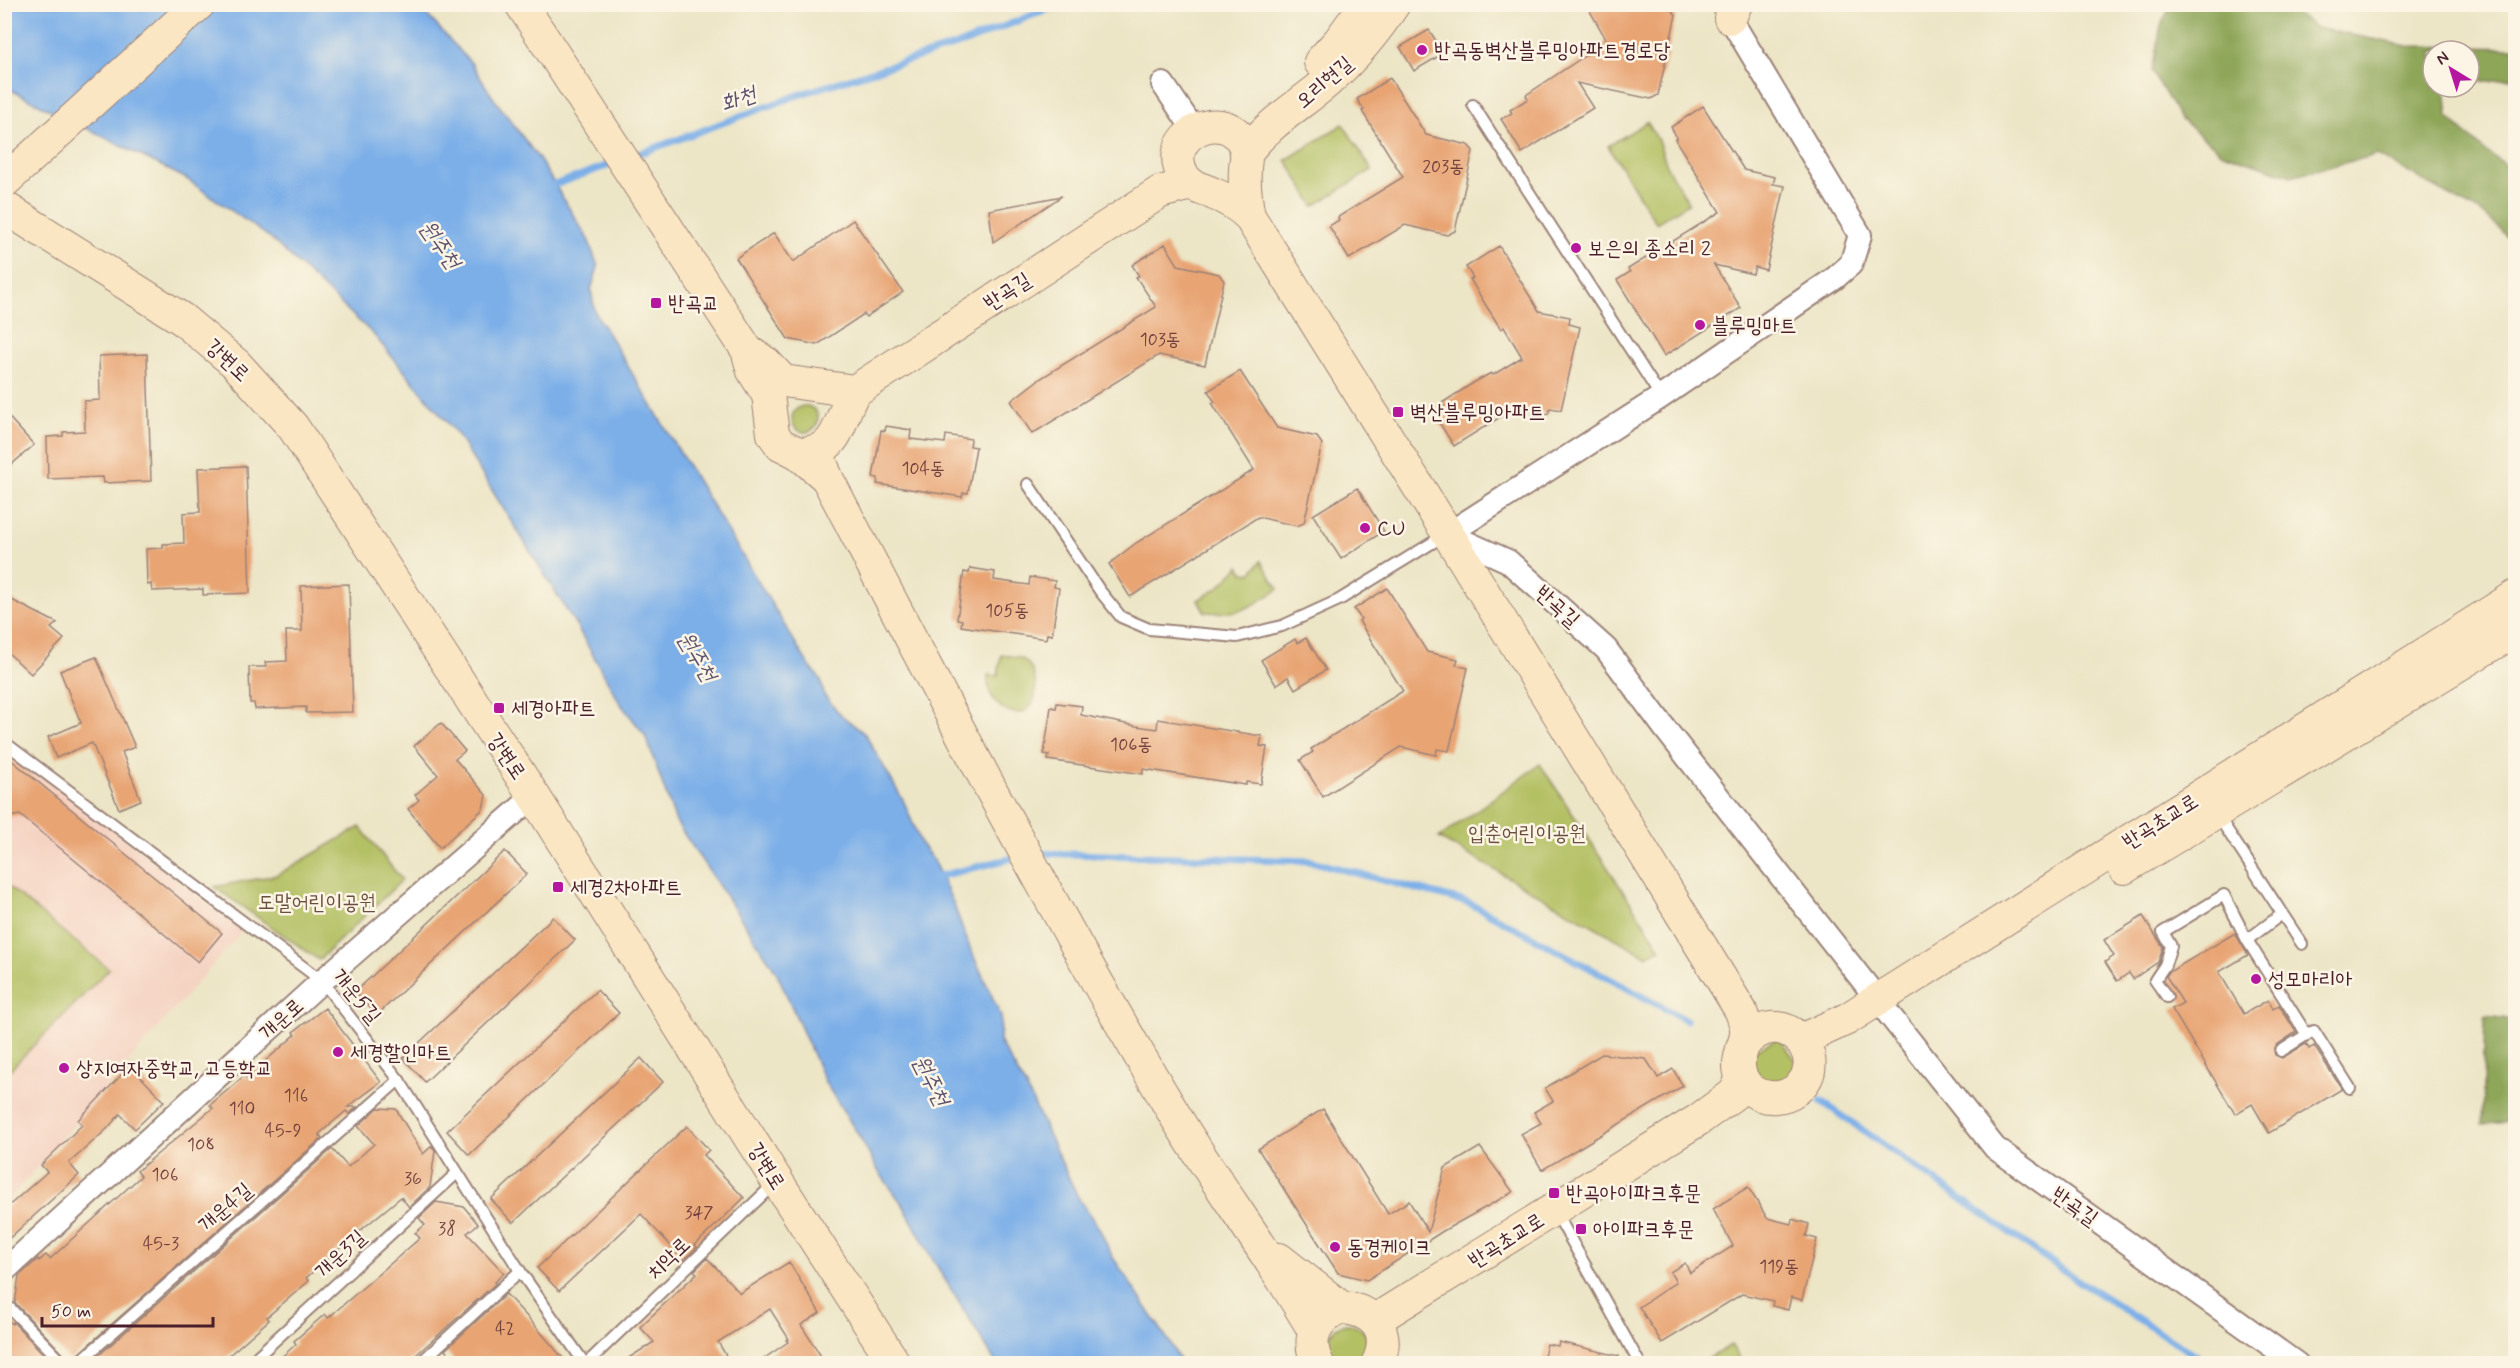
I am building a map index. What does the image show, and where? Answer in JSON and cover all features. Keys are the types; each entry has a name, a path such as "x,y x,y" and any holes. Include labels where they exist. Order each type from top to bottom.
{"street":[{"path":"10,178 200,4"},
{"path":"521,4 747,350 753,371 768,395 773,434 780,444 814,461 1054,908 1171,1110 1262,1246 1314,1331"},
{"name":"오리현길","path":"1240,150 1246,123 1315,68 1339,41 1366,4"},
{"name":"오리현길","path":"1240,150 1256,140 1352,59 1394,4"},
{"path":"1448,534 1661,397 1835,278 1851,264 1860,235 1732,9"},
{"path":"1163,84 1194,130"},
{"path":"1249,216 1240,150 1220,125 1209,124 1194,130 1182,145 1194,180 1239,206 1249,216 1448,534 1741,1011 1746,1034 1742,1047 1739,1069 1750,1087 1780,1097 1791,1093 1804,1080 1805,1052 1789,1030 1768,1028 1757,1031 1742,1047"},
{"path":"1194,180 1222,191 1232,186 1240,178 1240,150"},
{"name":"반곡길","path":"855,391 1160,192 1194,180"},
{"name":"강변로","path":"4,207 182,319 236,364 293,427 534,796 895,1364"},
{"path":"747,350 766,363 783,381 855,391 833,441 814,461"},
{"path":"770,423 771,411 776,400 793,385 810,384 826,390 834,398 841,420"},
{"name":"반곡길","path":"1448,534 1508,561 1606,649 1666,730 1995,1148 2297,1364"},
{"name":"반곡초교로","path":"1883,1006 2516,596"},
{"name":"반곡초교로","path":"1805,1052 1833,1027 1883,1006 2216,813 2516,630"},
{"name":"개운로","path":"4,1270 322,981 534,796"},
{"path":"1741,1011 1768,1028"},
{"name":"반곡초교로","path":"1375,1320 1555,1211 1698,1120 1734,1094 1750,1087"},
{"path":"1262,1246 1342,1308 1365,1312 1375,1320 1381,1330 1383,1342 1382,1354 1377,1364"},
{"path":"1318,1364 1312,1343 1314,1331 1319,1321 1342,1308"}],"lane":[{"path":"1473,105 1661,397"},
{"path":"1028,484 1121,618 1149,629 1236,638 1282,626 1339,600 1448,534"},
{"name":"개운5길","path":"4,742 322,981 399,1080 520,1271 586,1364"},
{"path":"2216,813 2302,944"},
{"path":"2167,997 2155,980 2165,964 2171,946 2163,932 2224,895 2247,940 2313,1031 2349,1088"},
{"path":"2247,940 2282,914"},
{"path":"2281,1051 2313,1031"},
{"name":"개운4길","path":"77,1364 399,1080"},
{"name":"개운3길","path":"249,1364 457,1173"},
{"name":"치악로","path":"586,1364 777,1181"},
{"path":"1555,1211 1640,1364"},
{"path":"419,1364 520,1271"},
{"path":"4,1302 64,1364"}],"shaded area":[{"name":"상지여자중학교, 고등학교","path":"5,745 242,931 5,1204"}],"green space":[{"path":"2171,5 2284,5 2317,28 2408,46 2421,46 2421,99 2446,99 2448,117 2485,151 2515,171 2515,244 2485,215 2377,155 2291,176 2223,153 2180,119 2152,71 2161,25"},
{"path":"2481,47 2515,48 2515,78 2481,82"},
{"path":"1647,122 1658,140 1668,169 1689,203 1656,223 1608,146"},
{"path":"1343,124 1372,170 1314,206 1286,160"},
{"path":"805,406 814,410 818,419 814,428 805,432 796,428 792,419 796,410"},
{"path":"1261,561 1279,589 1245,609 1218,613 1205,612 1198,600 1218,588 1239,566 1244,573 1251,573"},
{"path":"1001,655 1020,658 1030,666 1033,672 1034,699 1030,707 1021,713 1013,713 1001,707 989,690 988,675 998,676"},
{"name":"입춘어린이공원","path":"1540,764 1661,949 1646,956 1439,838"},
{"name":"도말어린이공원","path":"360,827 402,880 319,960 214,887 277,875"},
{"path":"5,884 109,969 5,1075"},
{"path":"2485,1016 2515,1020 2515,1122 2482,1124"},
{"path":"1779,1038 1798,1063 1786,1084 1756,1080 1751,1052"},
{"path":"1348,1324 1362,1330 1368,1344 1362,1358 1348,1364 1334,1358 1328,1344 1334,1330"},
{"path":"1731,1345 1743,1363 1701,1363"}],"water":[{"name":"원주천","path":"4,5 418,5 472,64 492,96 539,159 588,239 598,267 591,290 595,312 808,664 821,680 824,695 840,714 865,734 904,802 921,844 933,860 952,900 970,948 1001,1016 1000,1043 1026,1087 1079,1199 1099,1228 1112,1256 1181,1363 996,1363 932,1258 903,1205 879,1172 825,1082 776,971 676,822 645,735 620,703 576,625 457,434 373,334 269,237 185,178 5,87"}],"building":[{"path":"1586,4 1652,4 1671,9 1676,15 1658,95 1651,99 1577,83 1593,108 1522,153 1501,119 1512,113 1510,110 1528,99 1526,95 1607,41"},
{"name":"반곡동벽산블루밍아파트경로당","path":"1429,30 1444,53 1414,71 1400,47"},
{"path":"1390,78 1426,135 1468,145 1473,151 1455,231 1447,235 1405,225 1349,259 1329,226 1339,220 1338,217 1403,177 1357,99"},
{"path":"1703,106 1744,170 1775,177 1773,184 1785,186 1766,270 1755,267 1753,274 1714,265 1741,308 1664,356 1617,280 1630,272 1628,269 1720,212 1675,139 1677,138 1671,127"},
{"path":"1062,196 993,242 989,210"},
{"path":"853,220 903,292 866,317 864,314 817,345 788,339 736,258 774,233 793,262"},
{"path":"1165,244 1178,265 1219,274 1224,281 1205,365 1159,355 1032,434 1011,401 1038,380 1156,307 1136,277 1139,276 1132,265"},
{"path":"1499,246 1539,311 1570,317 1569,324 1580,327 1561,410 1550,408 1548,414 1516,407 1454,446 1433,413 1444,406 1442,403 1473,383 1491,373 1493,375 1522,357 1504,327 1501,329 1485,304 1470,279 1473,278 1466,267"},
{"path":"147,354 151,481 104,483 103,477 48,479 47,437 63,436 63,432 85,431 84,401 100,400 99,356"},
{"path":"1240,371 1277,428 1317,437 1322,444 1304,523 1297,526 1258,517 1130,597 1109,564 1136,543 1254,470 1212,403 1215,402 1208,391"},
{"path":"4,412 34,445 4,471"},
{"path":"886,426 911,430 910,439 945,443 946,435 971,439 970,446 976,447 968,493 963,493 962,497 877,484 878,478 873,477 881,430 885,431"},
{"path":"246,466 250,593 203,595 203,589 152,591 151,584 147,585 146,549 163,548 163,544 184,543 183,513 200,512 198,468"},
{"path":"1357,488 1384,531 1341,559 1313,515"},
{"path":"970,568 995,572 994,580 1029,585 1030,577 1055,581 1054,587 1059,588 1052,635 1047,634 1046,639 961,626 962,620 957,619 964,572 969,573"},
{"path":"349,584 353,712 306,713 306,707 255,709 254,703 250,703 249,667 266,667 265,662 287,661 286,631 302,631 301,586"},
{"path":"1387,588 1427,652 1458,659 1456,665 1468,668 1449,751 1437,749 1436,755 1401,747 1323,797 1300,760 1313,752 1311,749 1403,691 1359,621 1361,619 1354,609"},
{"path":"4,596 57,623 51,628 64,639 31,674 4,649"},
{"path":"1306,638 1326,670 1295,689 1288,677 1276,685 1261,660 1295,639 1297,643"},
{"path":"96,657 135,747 122,752 141,800 119,809 92,743 56,758 48,737 81,723 60,671"},
{"path":"1057,703 1082,706 1081,715 1136,726 1157,729 1158,719 1262,736 1260,746 1267,747 1261,784 1246,782 1246,785 1143,769 1143,774 1048,760 1049,755 1044,754 1051,707 1056,708"},
{"path":"441,723 465,751 455,759 486,795 483,809 440,848 408,809 419,800 415,795 438,775 414,746"},
{"path":"4,754 222,933 198,962 20,815 4,818"},
{"path":"505,851 527,874 377,1015 355,992"},
{"path":"2143,916 2163,947 2158,962 2133,979 2129,973 2117,981 2105,962 2114,956 2104,940"},
{"path":"553,917 575,940 425,1082 403,1058"},
{"path":"2235,933 2248,955 2219,972 2244,1014 2268,1000 2273,1009 2279,1005 2296,1032 2277,1045 2275,1055 2282,1058 2306,1044 2309,1049 2314,1046 2342,1089 2269,1133 2252,1104 2235,1114 2172,1009 2183,1003 2166,976 2169,972"},
{"path":"597,990 619,1013 469,1155 447,1131"},
{"path":"325,1008 381,1082 348,1107 357,1107 349,1114 346,1111 319,1134 322,1138 70,1361 15,1303 19,1276 38,1259 39,1261 46,1255 50,1259 141,1176 137,1171 213,1108 210,1105 244,1076 246,1078 295,1035 293,1032"},
{"path":"1602,1054 1646,1059 1658,1078 1673,1069 1683,1086 1542,1170 1521,1134 1541,1123 1534,1112 1553,1101 1545,1088"},
{"path":"641,1058 663,1082 513,1223 491,1199"},
{"path":"130,1066 164,1101 135,1129 120,1114 107,1129 69,1163 79,1175 4,1243 4,1210 47,1172 41,1165 82,1125 78,1120"},
{"path":"378,1108 396,1109 423,1154 432,1146 435,1151 430,1187 409,1207 401,1197 356,1234 306,1278 309,1281 267,1317 269,1320 219,1364 89,1364 332,1149 348,1167 374,1144 358,1126"},
{"path":"1323,1109 1388,1214 1409,1201 1428,1232 1445,1168 1480,1147 1513,1192 1443,1231 1367,1280 1338,1273 1258,1149"},
{"path":"687,1126 709,1150 704,1155 744,1198 695,1245 697,1247 684,1260 641,1214 559,1291 537,1268"},
{"path":"1748,1187 1767,1218 1791,1224 1792,1219 1809,1224 1806,1236 1817,1239 1802,1300 1791,1297 1788,1310 1772,1306 1773,1301 1742,1294 1662,1343 1639,1307 1676,1282 1670,1272 1685,1263 1690,1273 1733,1246 1713,1209"},
{"path":"436,1202 464,1207 478,1224 467,1233 504,1273 496,1283 406,1364 274,1364 296,1344 294,1341 325,1314 328,1318 420,1238 415,1233 425,1225 419,1218"},
{"path":"707,1258 740,1293 789,1262 820,1313 801,1325 826,1364 756,1364 789,1339 770,1309 718,1342 731,1364 619,1364 654,1342 640,1327 697,1273 694,1271"},
{"path":"506,1294 568,1364 457,1364 445,1350"},
{"path":"4,1315 53,1364 11,1364 4,1356"},
{"path":"1559,1342 1619,1356 1618,1364 1542,1364 1547,1344 1558,1346"}],"waterway":[{"name":"화천","path":"630,157 801,94 963,43 1060,4"},
{"name":"화천","path":"546,188 614,163"},
{"path":"1034,853 1311,861 1469,903 1686,1020"},
{"path":"932,878 1017,857"},
{"path":"1821,1101 2076,1279 2209,1364"}],"place":[{"name":"반곡동벽산블루밍아파트경로당","path":"1422,50"},
{"name":"보은의 종소리 2","path":"1576,248"},
{"name":"반곡교","path":"656,303"},
{"name":"블루밍마트","path":"1700,325"},
{"name":"벽산블루밍아파트","path":"1398,412"},
{"name":"CU","path":"1365,528"},
{"name":"세경아파트","path":"499,708"},
{"name":"세경2차아파트","path":"558,887"},
{"name":"성모마리아","path":"2256,979"},
{"name":"세경할인마트","path":"338,1052"},
{"name":"상지여자중학교, 고등학교","path":"64,1068"},
{"name":"반곡아이파크후문","path":"1554,1193"},
{"name":"아이파크후문","path":"1581,1229"},
{"name":"동경케이크","path":"1335,1247"}]}
